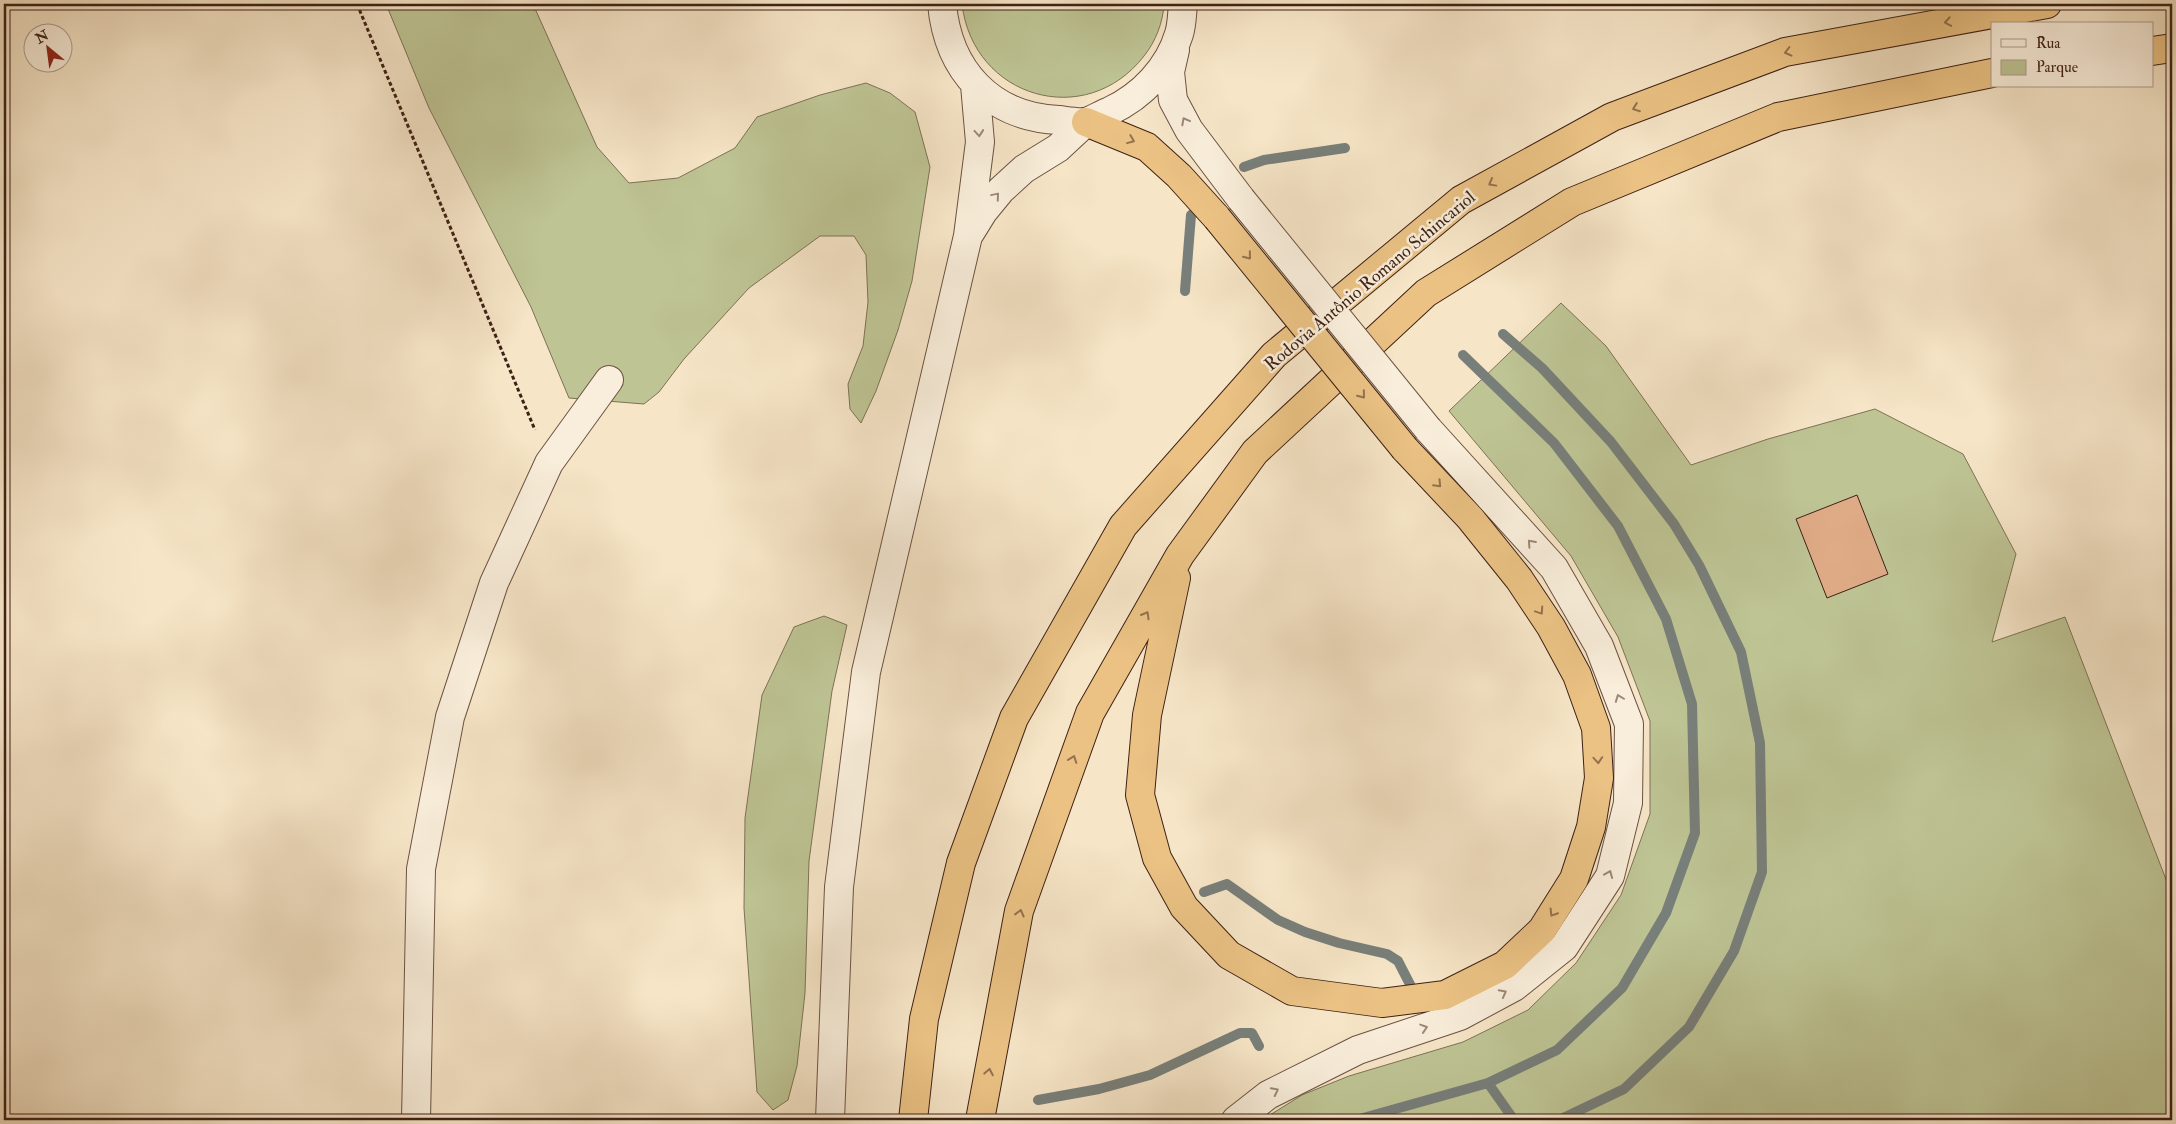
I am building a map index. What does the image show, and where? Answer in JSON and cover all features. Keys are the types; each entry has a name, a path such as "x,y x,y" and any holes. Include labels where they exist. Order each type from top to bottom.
{"highway":[{"name":"Rodovia Antônio Romano Schincariol","path":"913,1120 924,1019 961,863 1014,718 1122,526 1274,355 1461,200 1612,117 1785,52 2048,4"},
{"path":"2154,51 2172,48"},
{"path":"980,1120 1019,911 1090,713 1180,555 1255,452 1426,294 1572,202 1778,117 1991,73"},
{"path":"1086,122 1147,147 1179,176 1217,218 1405,449 1470,518 1519,579 1550,626 1577,675 1596,728 1599,778 1591,827 1574,879 1542,930 1505,965 1445,995 1382,1002 1292,992 1229,955 1184,907 1157,858 1140,795 1147,715 1180,555"}],"street":[{"path":"942,4 944,28 956,58 975,85 1005,107 1040,120 1086,122"},
{"path":"1183,4 1179,34 1170,72 1173,100 1189,130 1241,199 1428,429 1554,568 1599,646 1629,724 1628,803 1610,876 1564,947 1514,987 1460,1016 1358,1050 1268,1095 1236,1120"},
{"path":"968,236 983,212 1001,190 1024,169 1058,148 1086,122 1124,104 1148,86 1166,62 1179,34"},
{"path":"830,1120 838,886 866,672 968,236 980,142 975,85"},
{"path":"416,1120 421,869 450,717 494,583 549,463 609,380"}],"path":[{"path":"357,4 549,463"}],"green space":[{"path":"386,4 533,4 597,147 629,183 678,178 735,148 757,117 820,95 866,83 890,93 915,112 930,167 912,281 898,330 876,391 861,423 850,409 848,384 863,346 868,302 866,255 854,236 820,236 749,288 684,359 659,392 644,404 569,398 531,307 429,108"},
{"path":"962,4 1164,4 1160,24 1152,44 1144,56 1120,79 1093,93 1064,97 1035,93 1009,82 987,62 971,36"},
{"path":"1561,303 1606,346 1691,465 1768,439 1875,409 1963,454 2016,554 1992,642 2065,617 2172,895 2172,1120 1262,1120 1302,1095 1349,1076 1463,1042 1528,1010 1576,963 1621,895 1650,814 1650,721 1618,637 1571,556 1449,411"},
{"path":"824,616 847,625 832,691 809,861 805,993 797,1066 788,1100 773,1110 757,1092 744,908 745,818 762,695 794,627"}],"building":[{"path":"1857,495 1888,574 1827,598 1796,519"}],"waterway":[{"path":"1244,167 1264,160 1345,148"},
{"path":"1185,291 1191,215 1199,209"},
{"path":"1503,334 1542,368 1611,442 1674,524 1699,565 1741,652 1760,743 1762,872 1734,951 1689,1027 1624,1089 1559,1120"},
{"path":"1356,1120 1488,1083 1557,1050 1622,988 1666,913 1695,833 1692,704 1666,619 1618,526 1554,443 1463,355"},
{"path":"1204,892 1227,884 1278,920 1305,932 1339,943 1387,954 1398,961 1417,998"},
{"path":"1038,1100 1099,1089 1150,1075 1240,1033 1252,1033 1259,1046"},
{"path":"1488,1083 1514,1120"}]}
